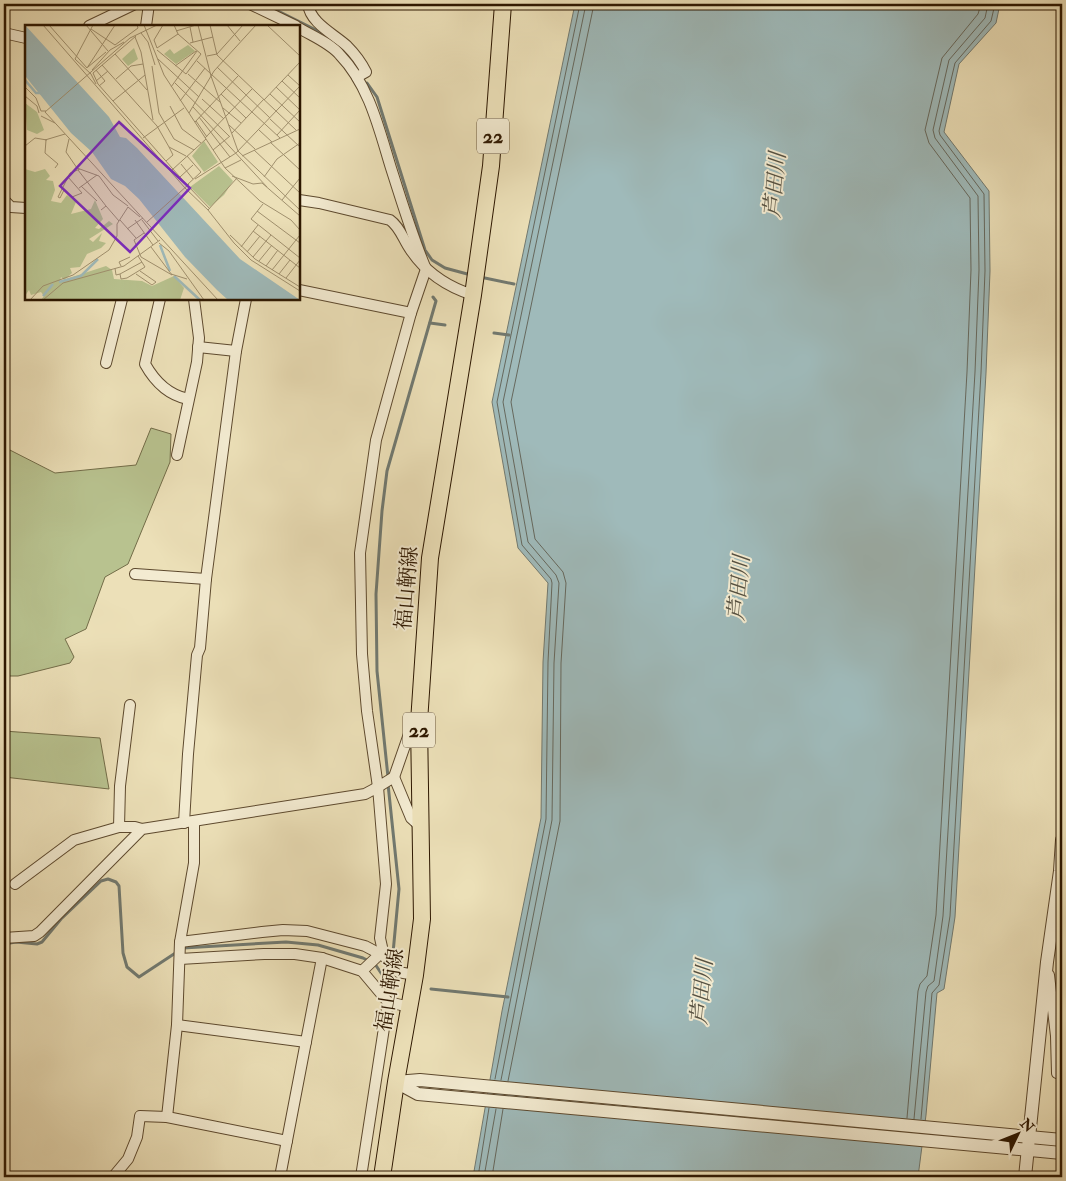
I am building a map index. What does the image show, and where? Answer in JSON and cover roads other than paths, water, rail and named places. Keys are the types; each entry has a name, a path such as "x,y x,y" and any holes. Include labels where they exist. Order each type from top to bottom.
{"main road":[{"name":"福山鞆線","path":"382,1177 396,1082 410,1008 422,919 419,722 430,558 475,282 490,166 503,4"}],"street":[{"path":"91,25 135,4"},
{"path":"146,25 149,4"},
{"path":"250,4 293,25"},
{"path":"308,4 312,18 359,58 366,72 357,77"},
{"path":"300,29 324,42 340,54 357,77 374,113 412,235 426,269 411,313 376,440 360,553 362,654 366,711 379,786 386,884 380,955 364,969"},
{"path":"4,33 25,38"},
{"path":"4,183 4,200 11,207 25,208"},
{"path":"300,200 390,220 396,225 410,250 426,269 454,289 475,282"},
{"path":"300,290 411,313"},
{"path":"106,363 122,300"},
{"path":"160,300 145,364 153,378 160,384 175,396 188,400"},
{"path":"177,455 197,362 199,338 194,300"},
{"path":"167,1117 177,1025 180,951 194,863 189,822 190,734 197,655 200,648 206,579 236,352 246,300"},
{"path":"198,347 236,352"},
{"path":"135,574 206,579"},
{"path":"119,827 120,786 130,705"},
{"path":"15,884 74,840 119,827 142,829 365,794 392,778 409,734 419,722"},
{"path":"392,778 411,818 421,827"},
{"path":"4,938 34,936 40,932 142,829"},
{"path":"1025,1177 1047,962 1061,871 1062,840"},
{"path":"180,951 262,932 283,930 307,932 365,946 380,955 398,972 415,975"},
{"path":"180,951 295,954 322,958 364,969 388,1002 410,1008"},
{"path":"280,1177 322,958"},
{"path":"1047,962 1053,1006 1057,1073 1062,1075"},
{"path":"361,1177 388,1002"},
{"path":"177,1025 306,1042"},
{"path":"396,1082 420,1080 1027,1143 1062,1153"},
{"path":"396,1082 418,1094 1027,1143 1062,1140"},
{"path":"113,1177 128,1159 137,1136 140,1116 167,1117 287,1141"}],"water":[{"name":"芦田川","path":"575,4 1000,4 996,23 959,64 944,132 989,191 990,271 986,373 955,917 944,989 937,993 926,1115 918,1177 473,1177 502,1011 541,818 543,662 548,583 518,548 492,402"}],"waterway":[{"path":"264,4 326,35"},
{"path":"336,43 349,55 356,66"},
{"path":"367,83 377,97 425,250 432,260 445,268 471,275"},
{"path":"480,277 514,284"},
{"path":"388,777 377,671 376,594 382,511 387,471 436,301 433,297"},
{"path":"430,323 445,325"},
{"path":"494,333 509,335"},
{"path":"388,784 399,889 393,953"},
{"path":"4,944 16,942 37,944 42,942 61,919 101,881 108,879 116,882 119,886 123,953 127,967 139,977 183,948 286,942 318,945 363,958 375,964 385,979 395,985"},
{"path":"431,989 508,997"}]}
